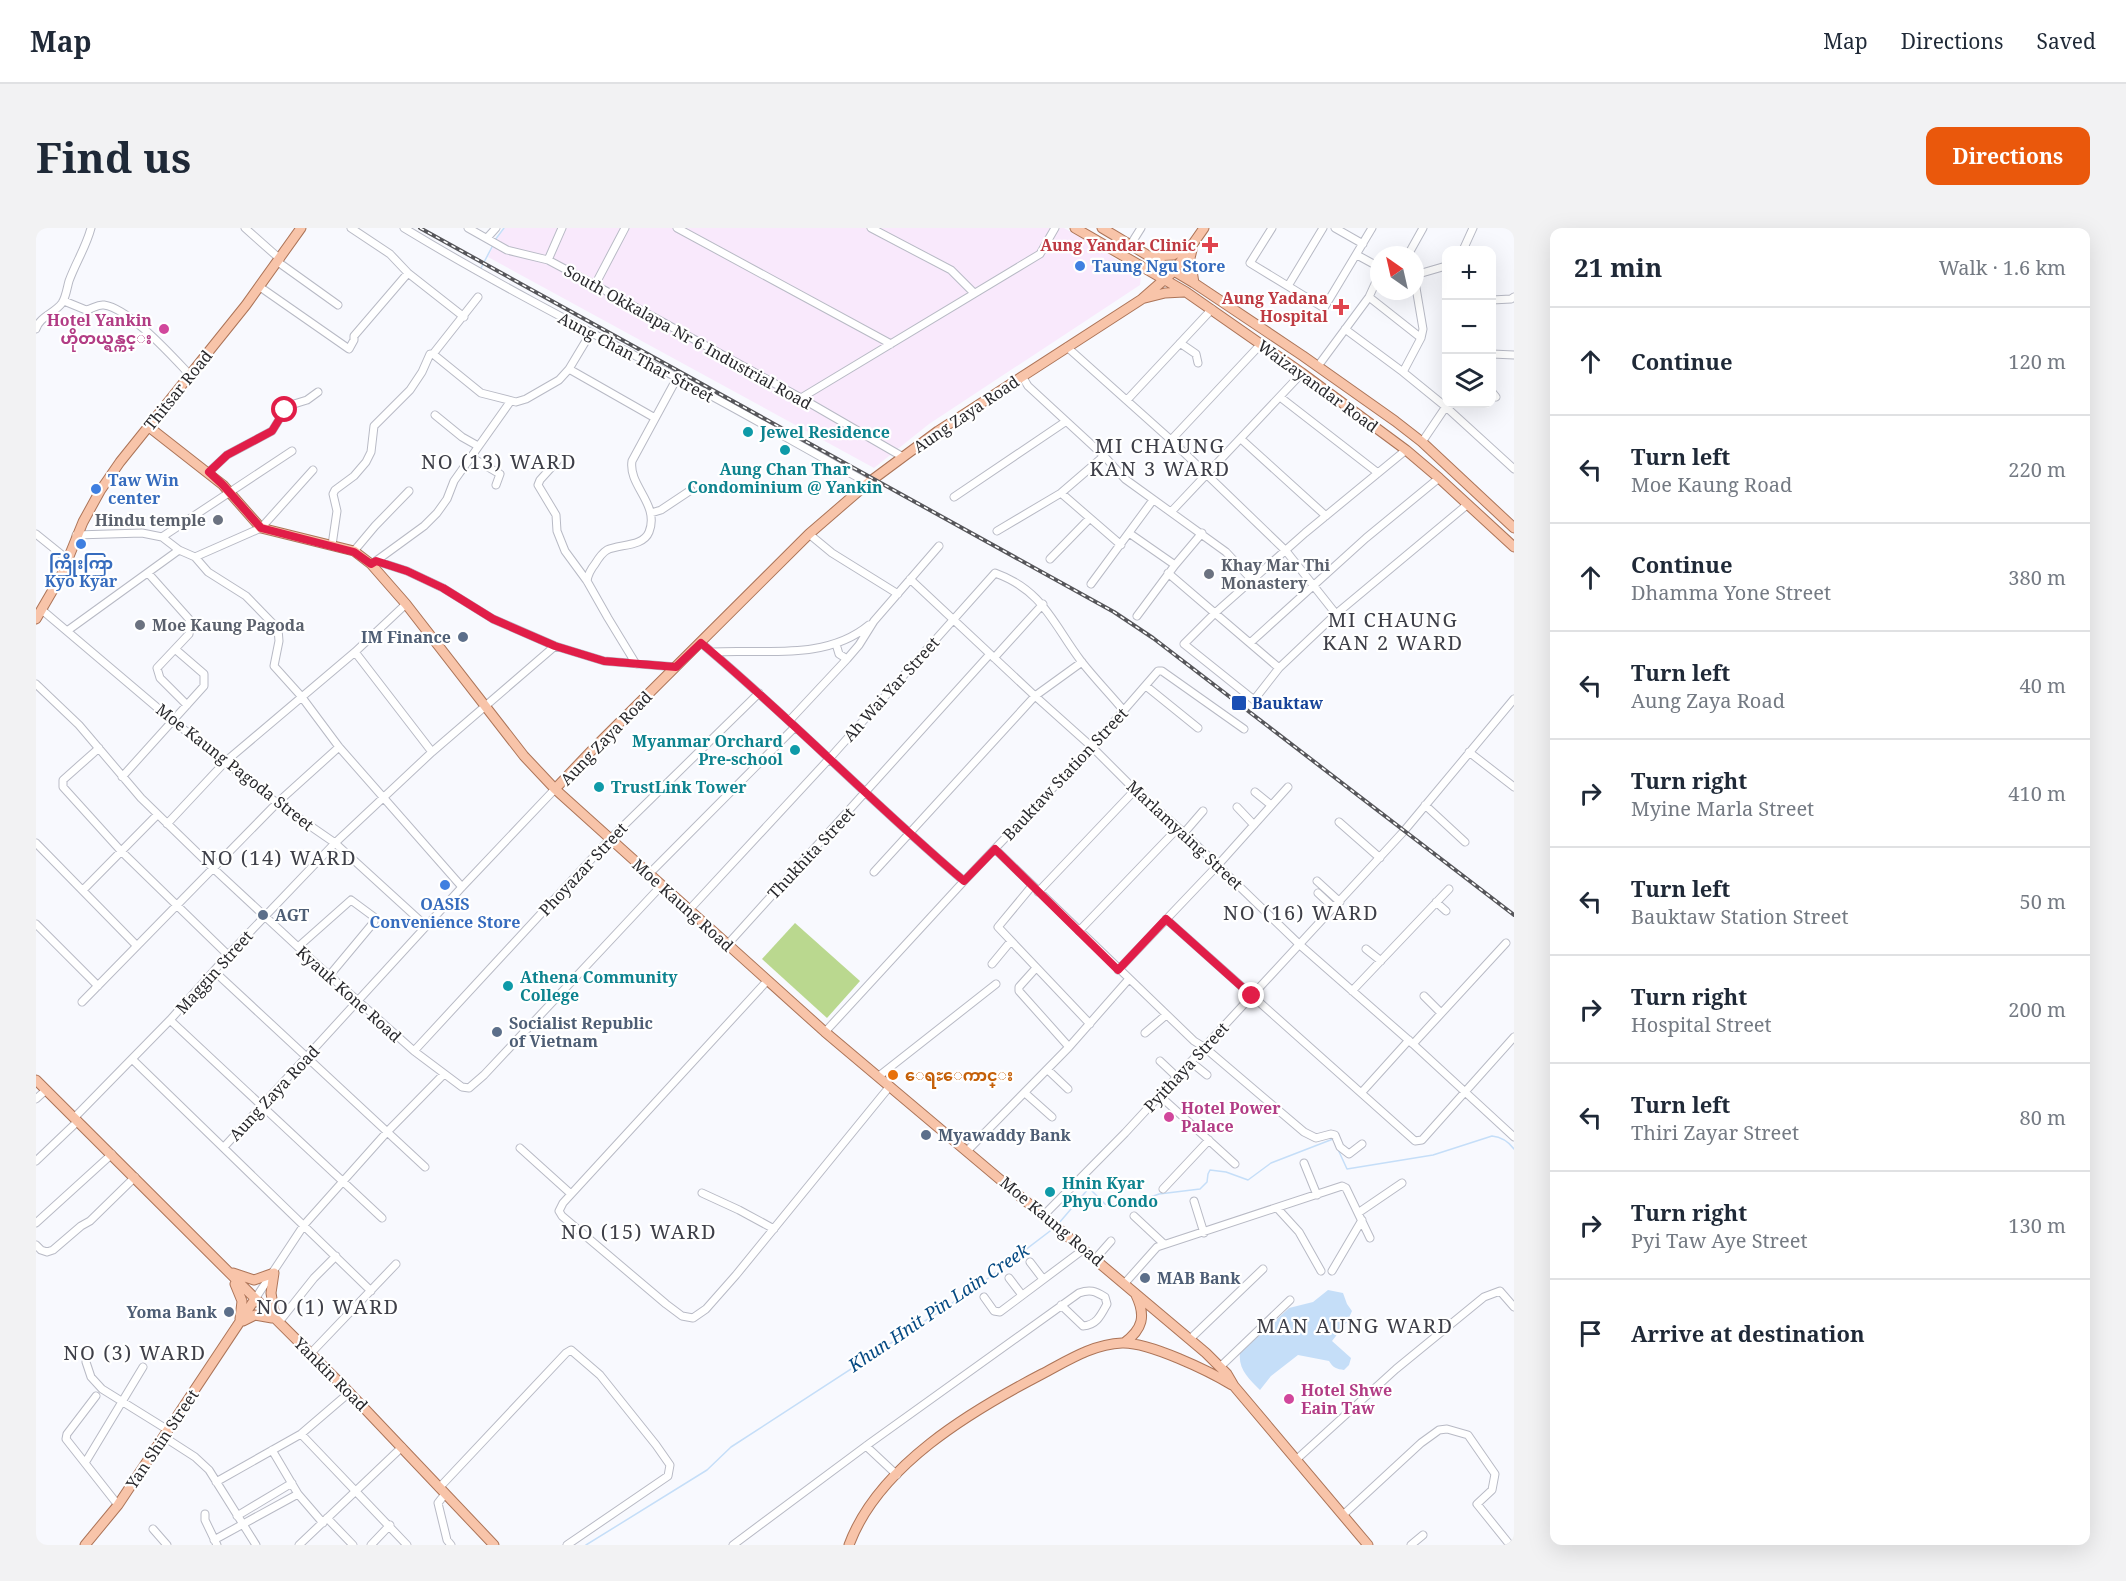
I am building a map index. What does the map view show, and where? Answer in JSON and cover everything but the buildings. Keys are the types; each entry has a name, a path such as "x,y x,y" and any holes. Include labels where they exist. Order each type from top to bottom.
{"main road":[{"name":"Thitsar Road","path":"36,619 61,576 76,535 100,491 120,462 260,287 301,228"},
{"name":"Waizayandar Road","path":"1075,228 1186,292 1302,373 1406,450 1514,547"},
{"name":"Waizayandar Road","path":"1102,228 1194,283 1395,421 1422,442 1514,528"},
{"name":"Aung Zaya Road","path":"555,789 809,534 868,483 1022,376 1142,299 1174,271 1204,228"},
{"path":"1152,256 1173,255 1195,243"},
{"path":"1194,283 1190,258 1195,243"},
{"path":"1141,266 1151,276 1152,281 1142,299"},
{"path":"1142,299 1165,293 1186,292"},
{"path":"1385,434 1395,421"},
{"path":"148,427 209,472 261,528"},
{"name":"Moe Kaung Road","path":"261,528 332,545 354,552 373,562 524,756 555,789 825,1032 1190,1339 1220,1367 1368,1545"},
{"name":"Yankin Road","path":"36,1080 350,1392 494,1545"},
{"path":"228,1271 254,1280 273,1273 271,1293 277,1321 255,1315 248,1317 239,1325"},
{"path":"228,1271 242,1301 239,1325"},
{"path":"1124,1343 1140,1325 1142,1307 1134,1290"},
{"name":"Yan Shin Street","path":"85,1545 118,1505 255,1299"},
{"path":"849,1545 867,1509 925,1448 1003,1394 1088,1351 1101,1346 1124,1343 1153,1350 1195,1365 1234,1386"}],"street":[{"path":"36,325 64,301 91,228"},
{"path":"245,228 279,260 338,305"},
{"path":"351,228 390,254 408,273 464,316"},
{"name":"Aung Chan Thar Street","path":"404,228 590,334 677,378 868,483"},
{"name":"South Okkalapa Nr 6 Industrial Road","path":"468,228 507,250 548,260 801,398 903,457"},
{"path":"488,238 496,228"},
{"path":"548,260 562,228"},
{"path":"595,285 625,228"},
{"path":"677,228 891,344"},
{"path":"871,228 951,270 974,293"},
{"path":"801,398 1040,254 1055,228"},
{"path":"1131,244 1141,228"},
{"path":"1272,228 1251,263 1324,308 1372,228"},
{"path":"1288,286 1323,228"},
{"path":"1335,228 1363,244"},
{"path":"1413,246 1423,228"},
{"path":"1465,246 1473,228"},
{"path":"1357,255 1370,262"},
{"path":"1424,272 1442,267"},
{"path":"260,287 349,349 354,336 408,273"},
{"path":"332,545 337,511 334,490 354,476 366,462 371,452 374,426 411,390 430,354 434,354 478,297"},
{"path":"1318,366 1369,297 1421,338"},
{"path":"1496,300 1514,297"},
{"path":"1403,372 1421,338 1423,329 1418,300"},
{"path":"64,301 86,310 102,304 118,309 164,348 190,375"},
{"path":"1127,400 1212,309"},
{"path":"1345,329 1442,401"},
{"path":"373,562 424,526 437,513 447,499 454,481 510,402 526,399 553,384 569,369 590,334"},
{"path":"1180,343 1196,354 1198,363"},
{"path":"1171,440 1261,344"},
{"path":"1067,347 1171,440 1286,551 1336,614"},
{"path":"434,354 481,393 501,396 510,402"},
{"path":"1496,354 1514,355"},
{"path":"569,369 655,418"},
{"path":"1171,512 1302,373"},
{"path":"1022,376 1028,386 1104,456 1125,479 1226,552 1253,581"},
{"path":"587,581 589,573 604,552 636,543 649,532 651,513 631,468 632,461 677,378"},
{"path":"209,472 227,455 272,431 285,410 294,404 308,400 318,392"},
{"path":"1280,397 1378,473"},
{"path":"1422,442 1445,408"},
{"path":"1450,408 1514,469"},
{"path":"435,415 462,437 478,446"},
{"path":"954,497 1065,422"},
{"path":"1241,439 1326,516"},
{"path":"1406,450 1326,516 1215,613 1184,644 1254,700 1279,668 1336,614 1468,504"},
{"path":"162,537 292,452"},
{"path":"997,531 1061,494 1104,456"},
{"path":"471,457 500,474 496,485"},
{"path":"560,459 538,485 556,515 557,531 564,551 587,581 636,664"},
{"path":"195,557 261,528 312,470"},
{"path":"1250,643 1366,537 1439,478"},
{"path":"651,513 661,510 691,490"},
{"path":"354,552 375,526 409,491"},
{"path":"1061,494 1121,545"},
{"path":"1091,584 1153,500"},
{"path":"1050,559 1089,519"},
{"path":"76,535 142,533 162,537 179,550 195,557 208,572 246,596 273,622 279,634 274,666 301,696 339,747 462,887"},
{"path":"1129,533 1175,565"},
{"path":"1137,616 1168,573 1202,533"},
{"path":"36,534 67,559"},
{"path":"809,534 832,553 898,594"},
{"path":"649,874 792,724 859,645 874,621 939,546"},
{"path":"67,631 179,550"},
{"path":"373,562 407,571 443,588 493,619 555,646 604,661 676,667"},
{"path":"148,573 189,619 189,634 157,668 160,678 187,705"},
{"name":"Ah Wai Yar Street","path":"689,910 829,759 995,573 1023,587 1043,604"},
{"path":"1168,573 1279,668"},
{"name":"Marlamyaing Street","path":"910,579 1181,830 1300,945 1411,1042 1514,1137"},
{"path":"167,824 225,762 355,652 406,604"},
{"path":"1043,604 1082,662 1124,711"},
{"name":"Thukhita Street","path":"727,945 992,656 1043,604"},
{"name":"Moe Kaung Pagoda Street","path":"42,609 173,721 277,803 335,843 426,926"},
{"path":"712,652 784,652 836,644 859,633 874,621"},
{"path":"701,643 759,693 908,834 964,881"},
{"path":"836,644 839,654 847,659"},
{"name":"Maggin Street","path":"36,1161 335,843 432,752 555,646"},
{"path":"122,777 204,686 204,674 175,649"},
{"path":"355,652 432,752"},
{"path":"874,872 1035,696 1082,662"},
{"name":"Bauktaw Station Street","path":"825,1032 1092,747 1158,671 1162,671 1244,729"},
{"name":"Kyauk Kone Road","path":"36,684 79,725 157,815 214,869 358,1002 414,1051 462,1087 469,1088 484,1075 662,885"},
{"path":"1146,686 1198,728"},
{"name":"Phoyazar Street","path":"414,1051 610,840 759,693"},
{"name":"Pyithaya Street","path":"1048,1218 1380,858 1514,699"},
{"path":"82,1002 277,803 339,747"},
{"path":"99,748 63,780 62,785 121,851 228,955"},
{"path":"1469,752 1514,787"},
{"path":"1118,970 1218,865 1288,787"},
{"name":"Aung Zaya Road","path":"224,1147 555,789"},
{"path":"1090,1024 1000,930 999,924 1135,789"},
{"path":"1255,792 1271,805"},
{"path":"1425,806 1465,842"},
{"path":"1237,807 1254,825"},
{"path":"1079,931 1203,811"},
{"path":"83,890 157,815"},
{"path":"1338,822 1380,858"},
{"path":"36,843 137,946"},
{"path":"995,849 1128,980 1194,1041 1304,1132 1316,1138 1335,1135 1340,1147 1349,1154 1362,1144"},
{"path":"1317,881 1337,905"},
{"path":"1352,991 1449,889"},
{"path":"1318,893 1337,905"},
{"path":"298,947 351,900 374,917 375,922 329,976"},
{"path":"1436,902 1446,911"},
{"path":"1166,919 1418,1142 1514,1037"},
{"path":"36,924 98,987"},
{"path":"992,964 1011,941"},
{"path":"1362,1092 1441,1013 1506,943"},
{"path":"1366,949 1381,961"},
{"path":"1036,968 1019,987 1019,991 1069,1047"},
{"path":"214,971 425,1167"},
{"path":"967,1151 1048,1070 1128,980"},
{"path":"767,981 571,1194 559,1211 562,1216 666,1304 682,1316 693,1318 706,1309 774,1229 890,1086"},
{"path":"879,1076 996,984"},
{"path":"1424,996 1441,1013"},
{"path":"1145,1034 1166,1015"},
{"path":"170,1020 382,1218"},
{"path":"132,1059 371,1291"},
{"path":"1160,1060 1177,1077"},
{"path":"1191,1062 1207,1075"},
{"path":"1048,1070 1068,1089"},
{"path":"255,1299 304,1225 387,1132 444,1074"},
{"path":"36,1099 46,1090"},
{"path":"1025,1093 1052,1117"},
{"path":"1160,1096 1236,1164"},
{"path":"1163,1189 1209,1140"},
{"path":"520,1148 571,1194"},
{"path":"36,1223 112,1154"},
{"path":"1304,1163 1317,1196"},
{"path":"36,1245 47,1252 53,1250 90,1221 135,1177"},
{"path":"1332,1271 1360,1217 1402,1183"},
{"path":"1125,1283 1157,1247 1344,1187 1370,1238"},
{"path":"702,1193 774,1229"},
{"path":"1194,1201 1204,1233"},
{"path":"1278,1209 1299,1232 1321,1271"},
{"path":"1134,1216 1164,1244"},
{"path":"1096,1258 1111,1241"},
{"path":"984,1297 994,1311 1000,1312 1084,1248"},
{"path":"277,1321 336,1256"},
{"path":"1030,1262 1043,1279"},
{"path":"311,1353 396,1264"},
{"path":"1190,1339 1263,1269"},
{"path":"1009,1278 1022,1295"},
{"path":"733,1545 866,1446 1061,1305 1079,1293 1089,1290 1105,1297 1107,1304 1100,1318 1091,1325 1083,1326 1061,1305"},
{"path":"1297,1459 1396,1369 1484,1297 1500,1291 1514,1307"},
{"path":"1220,1367 1290,1300"},
{"path":"451,1545 447,1540 438,1503 442,1491 518,1403 571,1350 600,1375 656,1445 670,1465 670,1471 668,1476 567,1545"},
{"path":"86,1362 92,1377 102,1389 166,1434 208,1470 256,1545"},
{"path":"85,1463 143,1367"},
{"path":"216,1482 301,1434 350,1392"},
{"path":"96,1396 65,1437 118,1505"},
{"path":"1343,1515 1420,1443 1439,1430 1447,1428 1468,1435 1495,1474 1492,1490 1477,1504 1510,1545"},
{"path":"301,1434 407,1545"},
{"path":"866,1446 897,1475"},
{"path":"299,1545 402,1447"},
{"path":"272,1450 298,1494 353,1545"},
{"path":"237,1516 292,1483"},
{"path":"205,1514 205,1520 216,1542 242,1524 298,1494"},
{"path":"371,1545 390,1525"},
{"path":"153,1529 166,1545"},
{"path":"1411,1545 1423,1535"}],"shaded area":[{"path":"505,228 1064,228 1100,248 1141,277 1140,285 929,424 874,468 488,257"}],"green space":[{"path":"795,923 860,981 827,1018 762,959"}],"water":[{"path":"1328,1290 1343,1293 1352,1311 1347,1322 1332,1341 1351,1358 1349,1365 1342,1370 1334,1367 1329,1361 1298,1355 1271,1376 1260,1390 1243,1369 1240,1353 1289,1308 1313,1302"}],"waterway":[{"path":"495,240 504,228"},
{"path":"481,268 493,245"},
{"name":"Khun Hnit Pin Lain Creek","path":"1335,1143 1347,1169 1433,1155 1492,1136 1499,1137 1514,1149"},
{"name":"Khun Hnit Pin Lain Creek","path":"1059,1223 1089,1188 1105,1204 1120,1208 1159,1194 1200,1189 1207,1182 1210,1170 1226,1172 1248,1180 1271,1163 1333,1139"},
{"name":"Khun Hnit Pin Lain Creek","path":"586,1545 707,1470 731,1447 974,1289 1054,1228"}],"railway":[{"path":"420,228 1114,612 1153,638 1514,915"}],"place":[{"name":"Aung Yandar Clinic","path":"1210,245"},
{"name":"Taung Ngu Store","path":"1080,266"},
{"name":"Aung Yadana Hospital","path":"1341,307"},
{"name":"Hotel Yankin ဟိုတယ္ရန္ကင္း","path":"164,329"},
{"name":"Jewel Residence","path":"748,432"},
{"name":"Aung Chan Thar Condominium @ Yankin","path":"785,450"},
{"name":"Taw Win center","path":"96,489"},
{"name":"Hindu temple","path":"218,520"},
{"name":"ကြိုးကြာ Kyo Kyar","path":"81,544"},
{"name":"Khay Mar Thi Monastery","path":"1209,574"},
{"name":"Moe Kaung Pagoda","path":"140,625"},
{"name":"IM Finance","path":"463,637"},
{"name":"Bauktaw","path":"1239,703"},
{"name":"Myanmar Orchard Pre-school","path":"795,750"},
{"name":"TrustLink Tower","path":"599,787"},
{"name":"OASIS Convenience Store","path":"445,885"},
{"name":"AGT","path":"263,915"},
{"name":"Athena Community College","path":"508,986"},
{"name":"Socialist Republic of Vietnam","path":"497,1032"},
{"name":"ေရႊေကာင္း","path":"893,1075"},
{"name":"Hotel Power Palace","path":"1169,1117"},
{"name":"Myawaddy Bank","path":"926,1135"},
{"name":"Hnin Kyar Phyu Condo","path":"1050,1192"},
{"name":"MAB Bank","path":"1145,1278"},
{"name":"Yoma Bank","path":"229,1312"},
{"name":"Hotel Shwe Eain Taw","path":"1289,1399"}],"district":[{"name":"MI CHAUNG KAN 3 WARD","path":"1160,458"},
{"name":"NO (13) WARD","path":"499,462"},
{"name":"MI CHAUNG KAN 2 WARD","path":"1393,632"},
{"name":"NO (14) WARD","path":"279,858"},
{"name":"NO (16) WARD","path":"1301,913"},
{"name":"NO (15) WARD","path":"639,1232"},
{"name":"NO (1) WARD","path":"328,1307"},
{"name":"MAN AUNG WARD","path":"1355,1326"},
{"name":"NO (3) WARD","path":"135,1353"}],"route":[{"path":"285,410 272,431 242,445 209,472 261,528 332,545 354,552 371,564 376,561 407,571 443,588 493,619 523,634 604,661 618,664 676,667 701,643 759,693 908,834 964,881 995,849 1118,970 1166,919 1252,996"}]}
